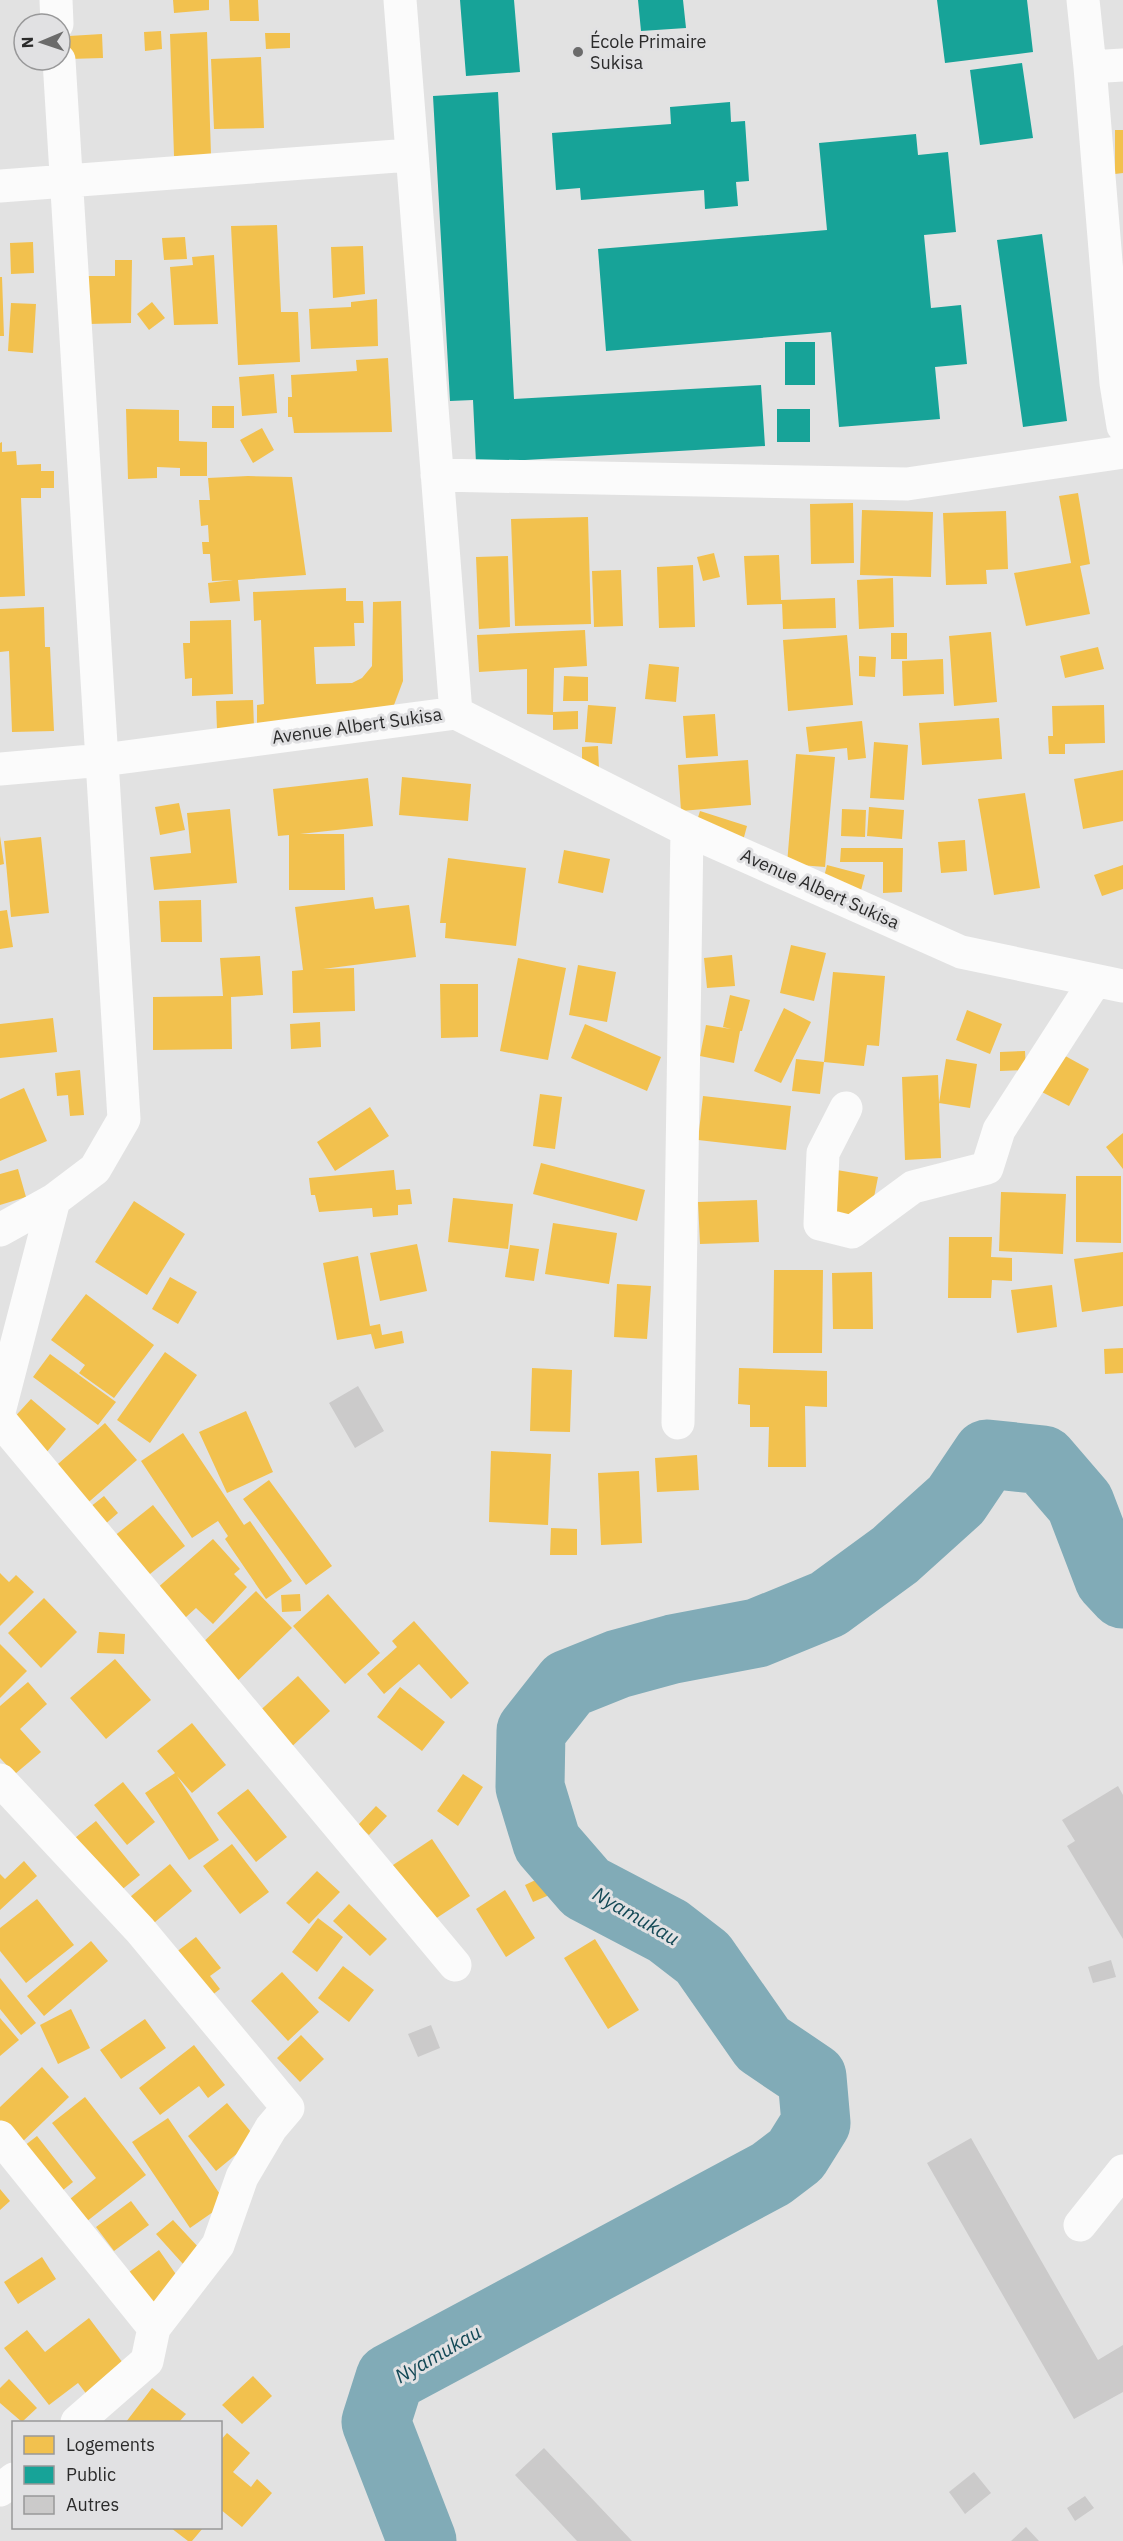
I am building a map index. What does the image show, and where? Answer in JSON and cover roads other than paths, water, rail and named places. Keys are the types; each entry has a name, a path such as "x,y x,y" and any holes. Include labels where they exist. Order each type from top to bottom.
{"street":[{"path":"400,0 410,155 456,713"},
{"path":"1083,0 1123,426"},
{"path":"1090,67 1123,65"},
{"path":"0,1230 54,1200 95,1169 124,1119 60,72"},
{"path":"0,186 410,155"},
{"path":"437,476 907,484 1123,452"},
{"name":"Avenue Albert Sukisa","path":"0,768 103,760 456,713 687,830 961,952 1109,984"},
{"path":"678,1423 687,830"},
{"path":"846,1108 823,1153 820,1224 852,1232 913,1187 987,1168 999,1130 1109,984"},
{"path":"0,1408 54,1200"},
{"path":"0,1420 455,1965"},
{"path":"0,1780 140,1930 288,2108 271,2128 242,2176 218,2245 154,2328 147,2361 78,2421"},
{"path":"0,2137 154,2328"},
{"path":"1080,2225 1123,2171"},
{"path":"0,2490 12,2481"}],"waterway":[{"name":"Nyamukau","path":"422,2541 376,2422 390,2378 771,2174 796,2155 816,2123 812,2077 763,2044 703,1958 668,1931 586,1888 547,1843 530,1787 531,1731 568,1684 618,1664 673,1649 757,1633 828,1604 895,1555 956,1500 987,1454 1043,1460 1080,1503 1109,1579 1123,1594"}],"place":[{"name":"École Primaire Sukisa","path":"578,52"}]}
